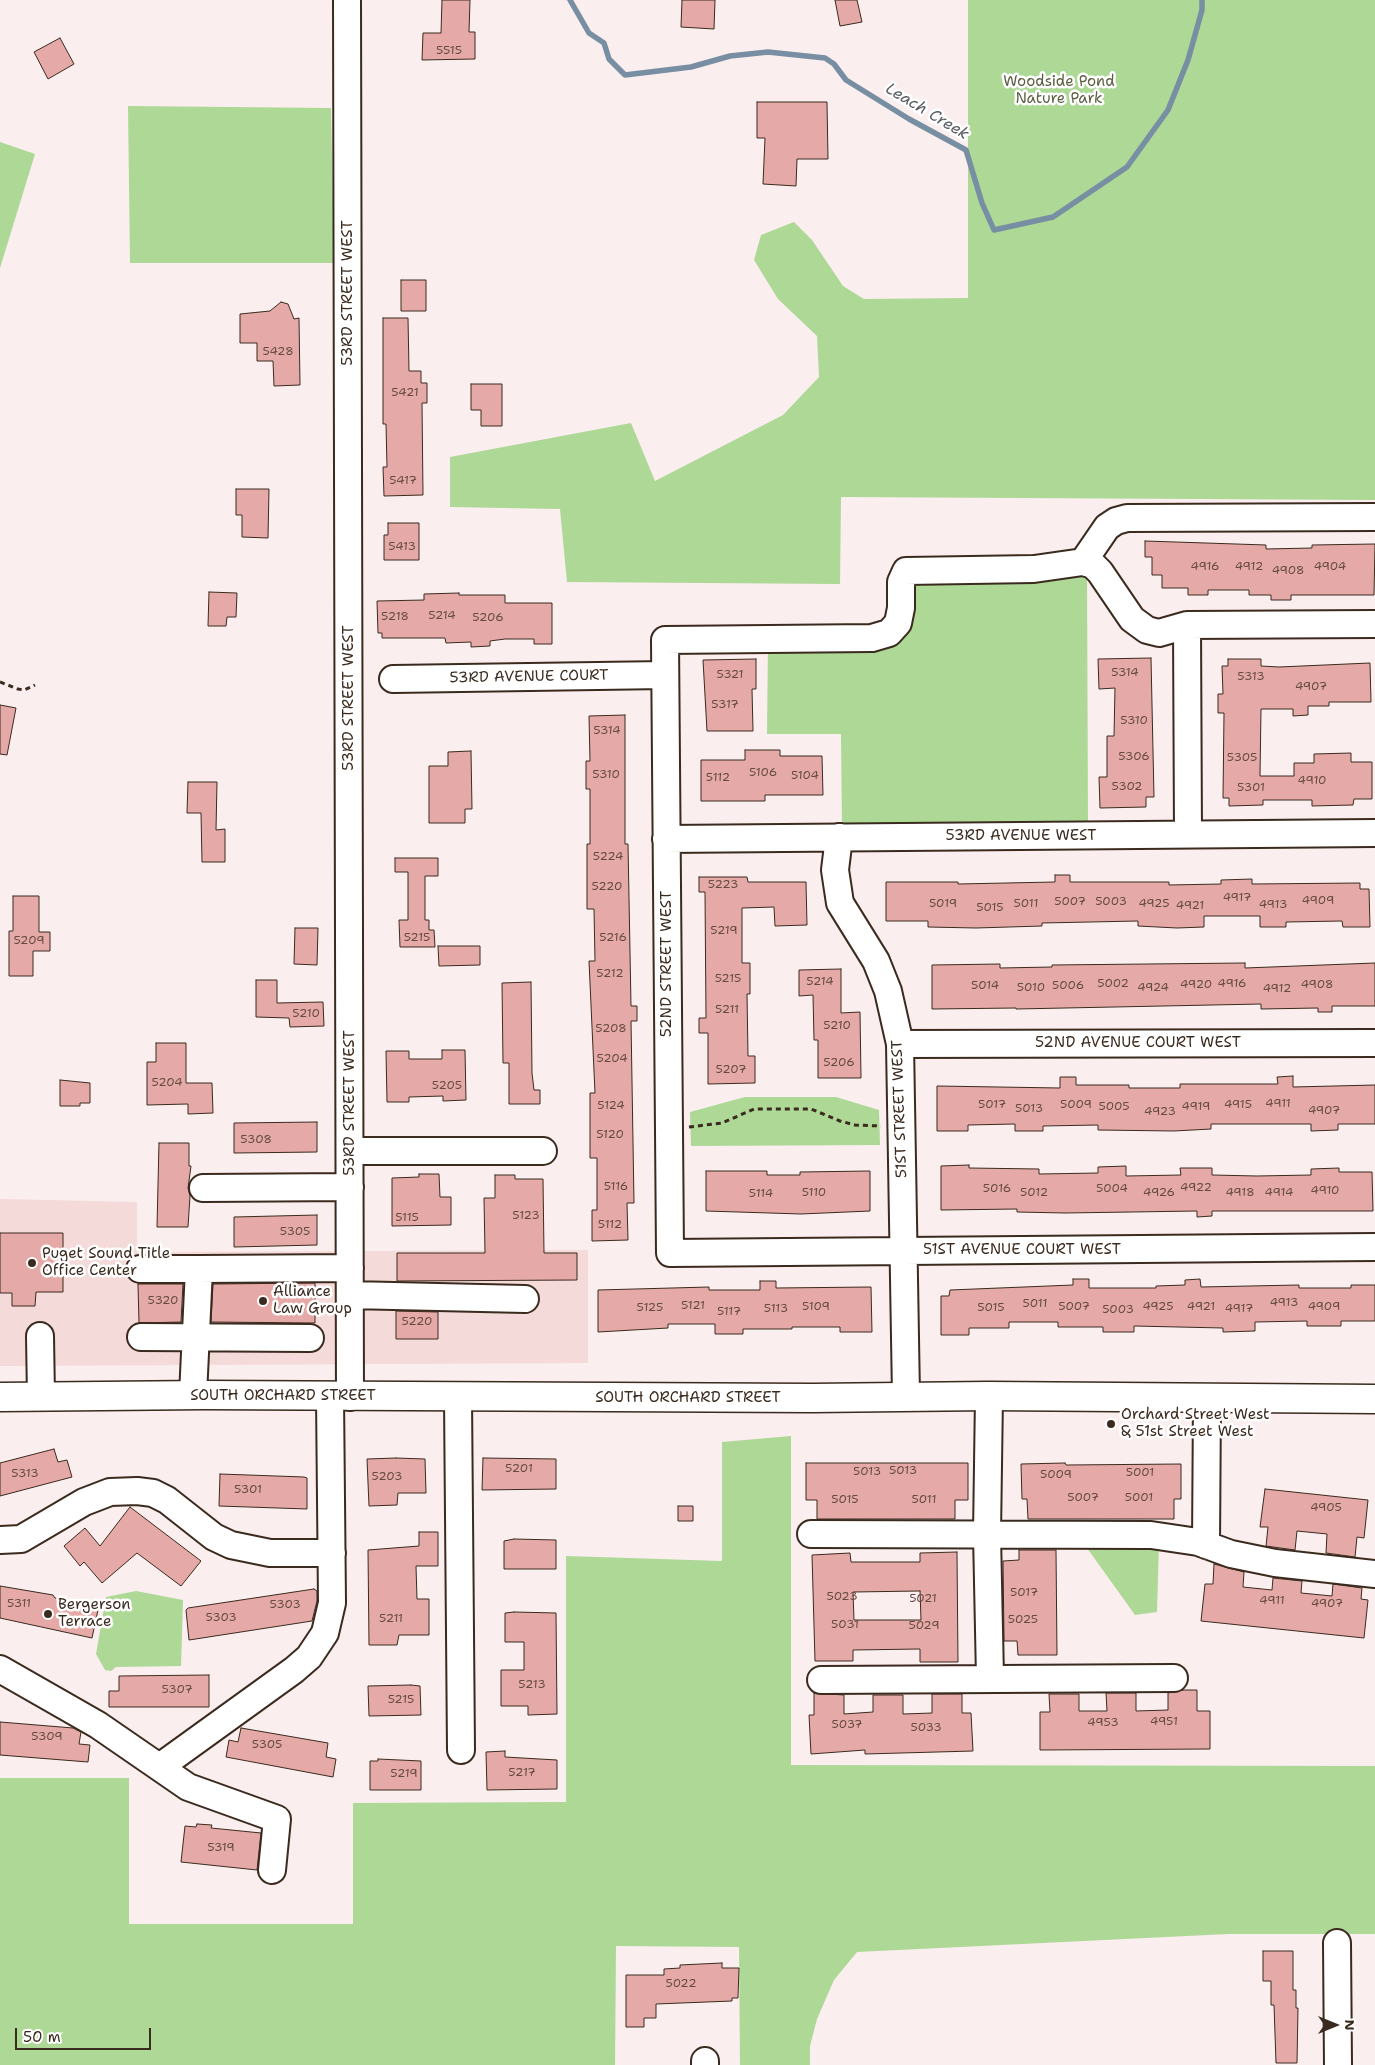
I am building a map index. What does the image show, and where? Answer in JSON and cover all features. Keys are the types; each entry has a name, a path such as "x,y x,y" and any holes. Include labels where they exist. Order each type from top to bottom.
{"main road":[{"name":"SOUTH ORCHARD STREET","path":"0,1397 193,1395 458,1398 989,1396 1375,1399"}],"street":[{"name":"53RD STREET WEST","path":"161,1766 294,1670 319,1645 330,1618 340,1396 350,1295 347,0"},
{"path":"1375,517 1127,518 1116,521 1107,527 1083,562 1093,565 1100,572 1132,620 1147,630 1159,633 1186,625 1375,624"},
{"name":"52ND STREET WEST","path":"670,1253 665,640 872,638 889,633 900,617 903,575 911,569 1034,569 1083,562"},
{"path":"1186,625 1188,834"},
{"name":"53RD AVENUE COURT","path":"392,679 665,675"},
{"name":"53RD AVENUE WEST","path":"666,839 1375,833"},
{"name":"51ST STREET WEST","path":"839,837 835,870 840,903 876,961 888,991 900,1044 906,1396"},
{"name":"52ND AVENUE COURT WEST","path":"900,1044 1375,1043"},
{"path":"350,1151 543,1151"},
{"path":"203,1188 350,1187"},
{"name":"51ST AVENUE COURT WEST","path":"670,1253 1375,1247"},
{"path":"140,1269 350,1268"},
{"path":"193,1395 199,1269"},
{"path":"350,1295 525,1299"},
{"path":"40,1336 41,1397"},
{"path":"141,1337 310,1338"},
{"path":"989,1396 987,1534 990,1678"},
{"path":"458,1398 461,1750"},
{"path":"1206,1545 1207,1399"},
{"path":"0,1540 21,1539 84,1502 110,1492 137,1491 153,1493 167,1500 214,1537 231,1546 270,1554 332,1553"},
{"path":"811,1534 1170,1536 1206,1545 1231,1554 1275,1563 1375,1574"},
{"path":"0,1669 68,1706 161,1766 188,1787 277,1820 272,1870"},
{"path":"821,1680 1174,1678"},
{"path":"1337,1943 1338,2065"}],"path":[{"path":"0,682 18,689 35,685"},
{"path":"669,1126 704,1126 738,1117 754,1108 811,1108 840,1121 871,1126 902,1123"}],"shaded area":[{"path":"0,1199 137,1202 137,1252 588,1250 588,1363 0,1366"}],"green space":[{"name":"Woodside Pond Nature Park","path":"968,0 1375,0 1375,500 841,497 840,584 567,582 560,509 450,507 450,457 631,423 655,481 783,415 819,377 817,336 778,299 754,260 761,235 794,222 812,240 843,286 864,299 968,298"},
{"path":"128,106 331,108 334,263 130,263"},
{"path":"0,142 35,154 0,268"},
{"path":"1087,575 1088,825 842,825 841,734 767,734 768,643 883,644 913,581"},
{"path":"745,1097 836,1097 879,1110 880,1145 691,1146 690,1112"},
{"path":"791,1436 791,1765 1375,1766 1375,1934 1228,1934 857,1952 834,1980 817,2019 810,2046 810,2065 740,2065 739,1947 616,1946 615,2065 0,2065 0,1778 129,1778 129,1924 353,1924 353,1803 566,1802 566,1556 722,1561 722,1442"},
{"path":"1082,1541 1159,1541 1157,1612 1135,1615"},
{"path":"136,1591 183,1600 181,1666 116,1667 111,1671 105,1670 96,1654 106,1597"}],"building":[{"path":"442,0 470,0 469,32 475,32 475,59 422,60 423,33 441,33"},
{"path":"682,0 715,0 714,29 681,27"},
{"path":"835,0 857,0 862,22 840,26"},
{"path":"60,38 74,64 48,79 34,52"},
{"path":"757,102 827,102 828,159 797,159 796,186 763,184 765,138 757,138"},
{"path":"401,280 426,280 426,311 401,311"},
{"path":"281,302 288,304 294,319 299,318 300,385 274,386 273,361 257,361 257,343 240,343 240,314 270,311"},
{"path":"383,318 408,318 409,371 421,371 421,383 427,383 427,403 422,403 423,495 384,496 383,467 387,467 386,424 383,424"},
{"path":"471,384 502,384 502,426 481,426 481,410 471,410"},
{"path":"236,489 269,489 268,538 242,537 242,515 236,515"},
{"path":"388,523 419,523 419,560 384,560 384,535 388,535"},
{"path":"1145,541 1266,545 1266,549 1312,548 1312,545 1375,544 1374,595 1291,595 1291,600 1271,600 1271,595 1249,595 1249,590 1208,590 1208,595 1188,595 1188,588 1162,588 1162,575 1152,575 1152,557 1145,557"},
{"path":"209,592 237,593 236,617 227,617 226,626 208,626"},
{"path":"459,593 459,595 505,595 505,603 552,603 552,644 534,644 534,639 505,639 490,641 490,646 471,647 471,642 446,643 445,638 382,638 382,633 378,633 377,601 424,600 424,594"},
{"path":"1151,658 1154,797 1146,797 1146,807 1100,808 1099,777 1107,777 1107,736 1114,736 1115,688 1099,689 1098,659"},
{"path":"756,659 756,689 752,689 753,731 707,731 703,660"},
{"path":"1228,659 1261,659 1261,666 1279,667 1370,663 1371,702 1329,702 1329,706 1308,706 1308,715 1293,716 1293,709 1261,709 1260,776 1294,776 1294,763 1314,763 1314,754 1351,753 1351,762 1372,762 1372,799 1354,799 1353,805 1312,806 1312,800 1263,800 1263,805 1229,806 1229,798 1223,798 1224,713 1218,713 1218,694 1223,694 1222,666 1228,666"},
{"path":"0,705 16,708 7,755 0,754"},
{"path":"625,715 625,844 628,844 631,1006 637,1006 637,1021 631,1021 634,1203 627,1203 628,1240 592,1241 592,1210 597,1210 597,1158 590,1158 590,1093 595,1093 589,961 595,961 594,909 587,909 587,844 590,844 590,789 586,789 586,761 590,761 589,716"},
{"path":"745,750 780,750 780,756 822,756 823,795 765,795 765,801 701,801 701,760 745,760"},
{"path":"471,751 472,809 465,809 465,823 429,823 429,766 448,766 448,752"},
{"path":"188,782 217,782 216,830 225,829 225,862 202,862 201,813 187,813"},
{"path":"395,858 438,858 438,876 425,876 425,920 429,920 429,930 434,930 435,947 400,947 399,920 408,920 408,872 395,872"},
{"path":"1055,875 1070,875 1070,882 1169,882 1169,885 1221,884 1221,880 1252,879 1252,884 1360,883 1360,889 1369,889 1370,927 1343,927 1342,921 1286,922 1286,927 1260,927 1260,916 1204,916 1204,927 1177,928 1138,926 1138,921 1042,923 1042,926 976,928 928,927 928,921 886,921 886,882 958,882 958,884 1055,882"},
{"path":"699,877 747,877 748,882 806,882 807,925 775,926 774,907 742,908 742,963 750,963 750,994 747,994 748,1056 755,1056 755,1083 708,1084 708,1033 699,1033 699,1018 706,1018 705,892 699,892"},
{"path":"13,896 39,896 39,932 50,932 50,951 33,951 33,976 9,976 9,931 13,931"},
{"path":"295,928 318,928 317,965 294,964"},
{"path":"438,946 480,946 480,965 439,966"},
{"path":"1245,963 1245,968 1375,963 1375,1006 1332,1006 1332,1012 1318,1012 1318,1008 1261,1009 1261,1004 932,1009 932,965 1000,964 1000,968 1052,967 1052,965"},
{"path":"841,969 841,1013 860,1012 861,1078 818,1078 818,1040 814,1040 813,995 799,996 799,970"},
{"path":"256,980 277,980 277,1003 323,1002 324,1026 290,1027 289,1018 256,1017"},
{"path":"531,982 532,1073 534,1090 540,1090 540,1104 509,1104 509,1063 503,1063 502,983"},
{"path":"156,1043 186,1043 186,1083 212,1083 213,1113 188,1114 188,1104 147,1105 147,1062 156,1062"},
{"path":"442,1050 465,1050 466,1100 443,1101 443,1096 409,1097 409,1102 387,1102 386,1051 409,1051 409,1059 442,1059"},
{"path":"1293,1076 1293,1087 1375,1085 1375,1124 1338,1124 1338,1130 1311,1131 1311,1124 1211,1124 1211,1129 1174,1131 1098,1130 1098,1125 1043,1126 1043,1131 1015,1131 1015,1124 968,1125 968,1131 937,1131 937,1086 1060,1088 1060,1077 1076,1077 1076,1085 1129,1085 1129,1088 1180,1088 1180,1084 1278,1084 1277,1077"},
{"path":"60,1080 90,1083 90,1103 80,1103 80,1106 60,1106"},
{"path":"317,1122 317,1152 234,1153 234,1123"},
{"path":"159,1143 189,1143 189,1166 191,1166 188,1188 190,1196 188,1227 157,1227"},
{"path":"969,1165 969,1168 1039,1169 1039,1174 1098,1173 1098,1167 1126,1166 1126,1176 1181,1175 1180,1168 1212,1168 1212,1175 1257,1176 1311,1175 1311,1169 1339,1168 1339,1172 1372,1172 1373,1211 1212,1211 1212,1216 1197,1217 1197,1211 1065,1213 1017,1212 1017,1209 941,1210 941,1166"},
{"path":"706,1171 767,1171 767,1175 800,1175 800,1172 870,1171 870,1211 801,1214 706,1211"},
{"path":"419,1174 439,1174 440,1197 451,1197 451,1225 392,1226 392,1178 419,1177"},
{"path":"495,1175 515,1175 515,1179 543,1179 544,1253 577,1253 577,1280 397,1281 397,1253 485,1253 484,1198 495,1198"},
{"path":"317,1215 317,1245 234,1247 234,1217"},
{"name":"Puget Sound Title Office Center","path":"0,1233 63,1233 63,1292 36,1292 35,1306 12,1306 12,1293 0,1293"},
{"path":"1073,1279 1089,1279 1089,1288 1156,1288 1156,1286 1185,1285 1185,1280 1200,1279 1201,1287 1299,1285 1299,1288 1351,1288 1351,1285 1375,1285 1375,1321 1341,1321 1341,1326 1307,1326 1307,1321 1255,1322 1255,1331 1223,1332 1223,1328 1134,1326 1134,1332 1103,1332 1103,1327 1058,1327 1058,1322 1009,1322 1009,1328 969,1328 969,1335 941,1335 941,1296 949,1296 950,1290 1073,1285"},
{"path":"760,1281 776,1281 776,1288 871,1287 872,1332 840,1332 840,1327 792,1327 792,1329 743,1329 743,1334 715,1334 715,1324 668,1324 668,1328 598,1332 598,1290 709,1287 709,1290 760,1290"},
{"path":"315,1283 315,1323 211,1322 213,1284"},
{"path":"138,1284 183,1284 181,1322 139,1323"},
{"path":"396,1311 438,1312 438,1339 396,1339"},
{"path":"54,1449 58,1462 67,1460 72,1477 0,1496 0,1463"},
{"path":"483,1458 556,1459 556,1489 482,1490"},
{"path":"367,1459 425,1459 426,1493 398,1493 397,1505 369,1506"},
{"path":"806,1463 968,1463 968,1500 955,1500 955,1519 817,1519 817,1500 806,1500"},
{"path":"1065,1463 1066,1465 1181,1464 1181,1499 1174,1499 1174,1519 1028,1519 1027,1499 1022,1499 1021,1464"},
{"path":"220,1474 307,1478 307,1509 219,1506"},
{"path":"1265,1489 1368,1500 1364,1538 1357,1537 1355,1557 1326,1553 1327,1534 1297,1531 1295,1550 1266,1546 1268,1527 1260,1527"},
{"path":"678,1506 693,1506 693,1521 678,1521"},
{"path":"130,1507 201,1561 181,1586 137,1553 102,1583 84,1562 80,1566 64,1546 85,1528 100,1546"},
{"path":"419,1532 438,1532 438,1566 416,1566 417,1599 429,1599 429,1635 399,1635 397,1645 369,1645 368,1550 419,1546"},
{"path":"514,1539 556,1540 556,1569 504,1569 504,1541"},
{"path":"1019,1550 1056,1550 1057,1655 1018,1655 1017,1641 1004,1641 1003,1561 1019,1560"},
{"path":"957,1552 958,1662 920,1662 920,1649 853,1650 853,1661 815,1661 812,1555 850,1553 851,1562 920,1562 920,1553","holes":["920,1591 921,1620 854,1620 853,1592"]},
{"path":"1214,1564 1244,1572 1243,1587 1272,1590 1273,1578 1302,1581 1301,1593 1332,1596 1333,1584 1362,1588 1361,1599 1368,1600 1364,1638 1201,1621 1205,1584 1213,1584"},
{"name":"Bergerson Terrace","path":"0,1586 53,1595 55,1598 96,1606 95,1609 98,1610 92,1638 0,1618"},
{"path":"314,1589 317,1591 317,1601 312,1621 189,1640 186,1610 188,1608"},
{"path":"505,1613 556,1613 557,1714 528,1715 528,1706 501,1706 501,1670 524,1670 524,1642 505,1642"},
{"path":"209,1675 209,1707 109,1707 109,1691 119,1691 119,1676"},
{"path":"368,1686 420,1686 421,1715 369,1716"},
{"path":"1197,1690 1197,1711 1210,1711 1210,1749 1040,1750 1040,1712 1050,1712 1049,1694 1079,1694 1079,1711 1107,1711 1106,1693 1136,1693 1136,1711 1168,1710 1168,1693"},
{"path":"814,1693 844,1695 844,1714 873,1712 873,1695 903,1695 903,1714 932,1713 932,1694 962,1694 962,1713 971,1713 973,1751 865,1754 865,1750 811,1754 809,1715 814,1715"},
{"path":"0,1722 73,1728 81,1732 79,1744 90,1745 88,1762 0,1755"},
{"path":"241,1728 328,1743 326,1757 336,1759 333,1777 226,1757 229,1740 238,1742"},
{"path":"505,1751 505,1757 557,1760 557,1789 487,1790 486,1752"},
{"path":"378,1759 421,1761 421,1790 370,1790 370,1761 378,1761"},
{"path":"197,1824 212,1825 211,1828 261,1833 257,1870 181,1862 185,1826 196,1827"},
{"path":"1263,1951 1293,1951 1293,1990 1296,1990 1296,2008 1298,2008 1297,2063 1276,2063 1274,2005 1271,2005 1271,1981 1263,1981"},
{"path":"722,1963 722,1968 739,1968 738,1998 732,1998 732,2001 656,2004 656,2018 644,2018 644,2027 626,2027 626,1975 664,1975 664,1969 680,1968 680,1965"}],"waterway":[{"name":"Leach Creek","path":"570,0 589,33 604,43 609,59 625,75 691,67 730,56 768,52 825,58 834,64 846,80 909,119 966,150 982,203 994,230 1053,217 1127,167 1168,110 1188,60 1202,10 1202,0"}],"place":[{"name":"Puget Sound Title Office Center","path":"32,1263"},
{"name":"Alliance Law Group","path":"263,1301"},
{"name":"Orchard Street West & 51st Street West","path":"1111,1424"},
{"name":"Bergerson Terrace","path":"48,1614"}]}
